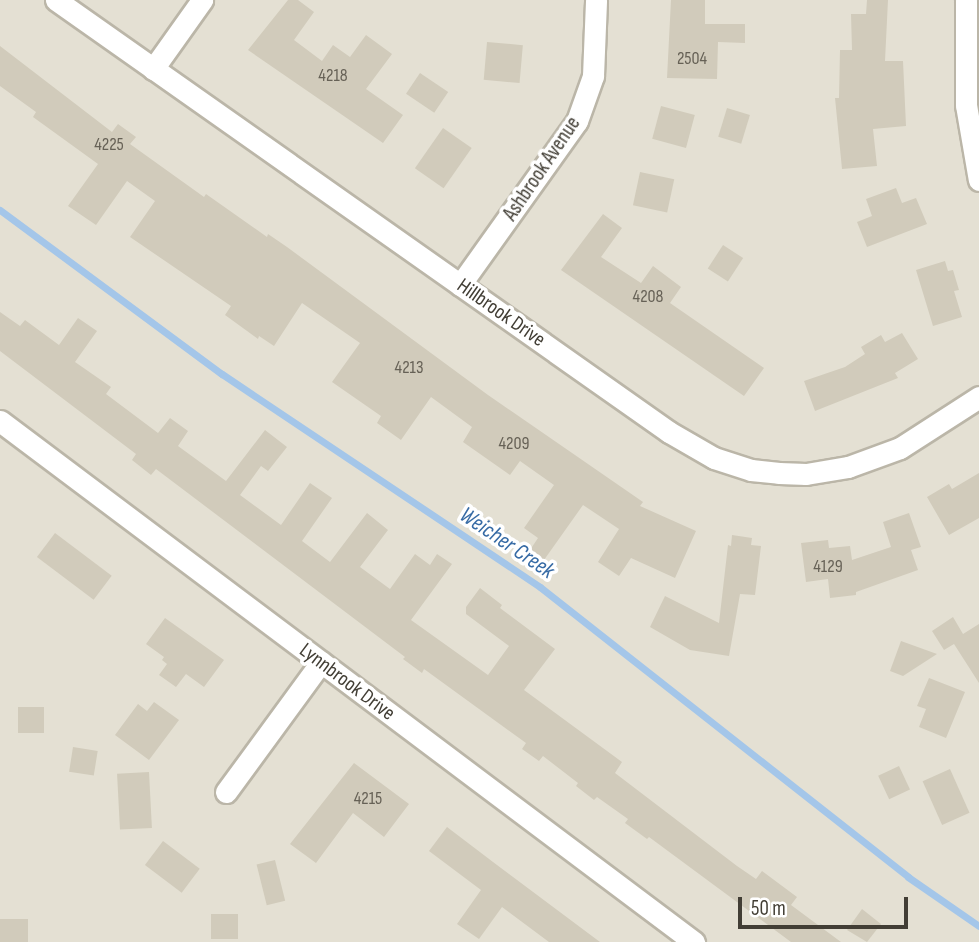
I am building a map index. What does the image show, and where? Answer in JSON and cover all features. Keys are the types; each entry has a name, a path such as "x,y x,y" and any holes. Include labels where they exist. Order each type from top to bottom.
{"street":[{"name":"Hillbrook Drive","path":"56,0 692,447 751,470 806,474 848,467 900,448 979,397"},
{"path":"153,69 202,0"},
{"name":"Ashbrook Avenue","path":"460,285 577,121 593,76 596,0"},
{"path":"965,0 965,105 979,180"},
{"name":"Lynnbrook Drive","path":"0,421 694,942"},
{"path":"226,792 321,662"}],"shaded area":[{"path":"0,0 979,0 979,942 0,942"}],"building":[{"path":"288,0 298,0 314,12 294,40 322,61 333,45 350,57 366,35 392,54 366,89 403,115 383,143 248,50"},
{"path":"671,0 705,0 705,24 745,24 745,43 718,42 717,79 667,78"},
{"path":"867,0 888,0 885,61 903,61 906,126 873,129 877,166 842,169 835,98 839,98 840,50 852,50 851,14 866,14"},
{"path":"487,42 523,45 520,83 484,80"},
{"path":"0,46 112,132 118,124 136,137 130,144 204,197 206,194 267,237 268,234 287,247 488,395 643,502 640,506 696,531 675,578 631,558 619,576 598,562 619,529 583,505 544,560 530,550 538,538 524,528 554,485 520,461 510,475 463,442 472,427 431,397 401,440 377,423 381,416 332,382 360,343 302,303 274,346 259,336 258,339 225,315 231,306 130,237 155,201 127,181 96,225 68,206 98,164 33,117 36,112 0,86"},
{"path":"420,73 448,92 434,113 406,94"},
{"path":"661,106 695,115 686,148 652,139"},
{"path":"727,108 750,115 741,144 718,137"},
{"path":"443,128 472,148 444,188 415,168"},
{"path":"640,172 674,179 667,213 633,205"},
{"path":"896,188 902,203 916,198 927,224 867,247 857,222 872,216 866,199"},
{"path":"603,214 622,228 601,257 641,283 653,266 681,287 670,303 764,368 744,396 561,270"},
{"path":"723,245 743,258 728,282 708,268"},
{"path":"945,261 948,271 953,270 959,290 954,291 962,317 933,326 916,270"},
{"path":"0,312 20,326 25,320 59,345 78,318 97,331 75,362 111,387 106,394 158,433 170,418 188,431 178,446 226,481 265,430 287,447 268,471 261,466 240,495 281,525 310,483 332,498 302,541 330,562 367,513 388,530 360,567 390,589 415,554 430,565 437,554 452,564 411,620 488,675 509,646 466,614 466,607 480,588 502,605 500,608 555,649 524,690 622,762 615,773 756,879 762,871 797,897 791,905 841,942 791,942 649,837 647,839 625,823 628,819 597,797 594,800 576,786 578,783 543,756 539,761 522,749 526,743 424,669 422,673 403,659 405,657 156,469 151,475 132,460 136,454 0,351"},
{"path":"902,333 918,359 895,373 898,378 815,411 804,381 845,367 865,354 861,347 881,335 885,342"},
{"path":"979,473 979,518 949,535 927,497 949,484 952,489"},
{"path":"909,513 921,547 911,550 918,570 856,592 856,595 830,598 828,579 806,582 801,543 828,540 829,548 850,546 852,560 891,547 883,522"},
{"path":"55,533 112,576 94,600 37,557"},
{"path":"732,535 752,538 751,545 761,546 755,595 740,594 729,656 690,650 650,627 665,596 719,623 728,545 731,546"},
{"path":"953,617 963,634 979,624 979,683 954,644 944,650 932,631"},
{"path":"165,618 224,660 204,687 186,674 176,687 159,675 167,664 162,660 164,657 146,644"},
{"path":"901,641 937,654 903,676 890,671"},
{"path":"929,678 965,692 946,738 919,727 926,709 917,706"},
{"path":"154,702 179,720 149,760 115,735 138,704 147,711"},
{"path":"18,707 44,707 44,733 18,733"},
{"path":"73,747 98,751 94,776 69,772"},
{"path":"354,763 409,804 384,837 353,813 316,863 290,844"},
{"path":"899,766 910,790 889,799 878,776"},
{"path":"950,769 970,813 942,825 923,781"},
{"path":"149,772 152,828 120,830 117,774"},
{"path":"447,827 600,942 549,942 502,907 479,939 457,924 481,890 429,851"},
{"path":"163,841 200,869 182,893 145,865"},
{"path":"275,860 285,901 267,905 257,865"},
{"path":"862,909 881,924 867,942 847,930"},
{"path":"211,914 238,914 238,939 211,939"},
{"path":"0,919 28,919 28,942 0,942"}],"waterway":[{"name":"Weicher Creek","path":"0,210 222,374 540,587 908,877 979,926"}]}
